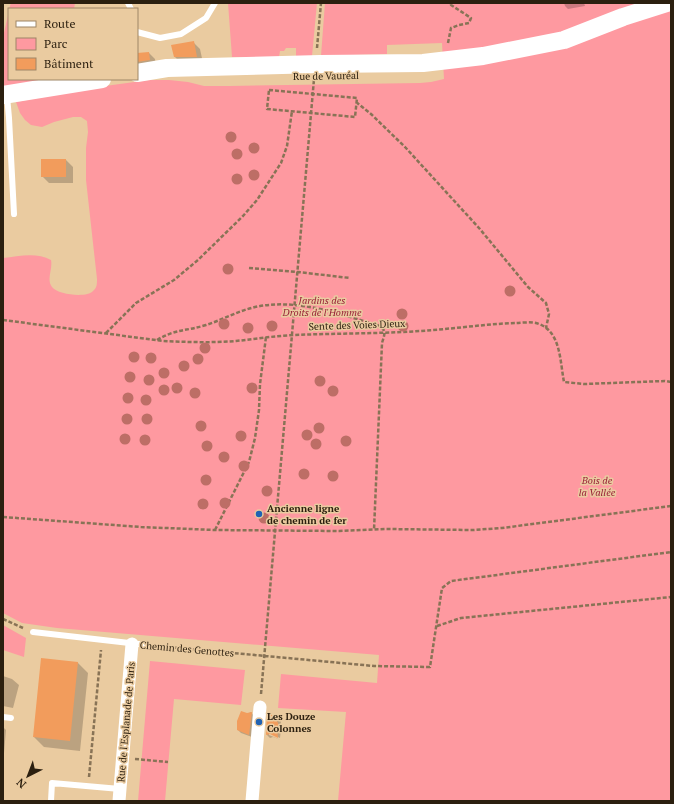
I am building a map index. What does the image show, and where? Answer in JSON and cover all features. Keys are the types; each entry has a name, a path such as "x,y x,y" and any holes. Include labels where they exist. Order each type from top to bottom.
{"street":[{"name":"Rue de Vauréal","path":"315,70 423,63 483,56 564,40 623,17 667,3"},
{"name":"Rue de Vauréal","path":"138,73 167,68 315,70 434,74 483,56"},
{"path":"5,95 54,83 90,80"},
{"name":"Rue de l'Esplanade de Paris","path":"120,795 132,644"},
{"path":"252,801 260,707"}],"lane":[{"path":"138,32 160,38 181,34 206,18 214,3"},
{"path":"5,95 9,118 14,214"},
{"name":"Chemin des Genottes","path":"33,632 147,645"},
{"path":"3,717 11,718"},
{"path":"51,801 52,783 88,786 120,795"}],"path":[{"path":"260,707 321,3"},
{"path":"439,61 439,48 444,48 448,43 451,28 459,24 469,23 471,18 451,5 451,3"},
{"path":"269,90 313,94 357,98 355,117 267,109 269,90"},
{"path":"356,102 371,114 415,157 479,228 528,287 546,304 549,314 546,328 549,330 557,344 564,382 584,384 671,382"},
{"path":"106,333 136,303 174,280 198,260 248,211 281,163 287,146 292,111"},
{"path":"249,268 350,278"},
{"path":"157,340 171,332 201,326 254,307 273,305 312,307 380,326 384,329 385,333 382,343 374,530"},
{"name":"Sente des Voies Dieux","path":"3,320 177,342 234,341 292,335 385,333 450,329 493,324 530,323 538,324 546,328"},
{"path":"215,530 248,462 259,410 260,384 266,337"},
{"path":"3,517 141,527 215,530 473,530 502,528 671,506"},
{"path":"671,552 451,581 442,588 436,626 461,618 671,597"},
{"path":"3,619 33,632"},
{"name":"Chemin des Genottes","path":"147,645 374,666 430,667 436,626"},
{"path":"88,786 102,640"},
{"path":"140,759 168,762"}],"green space":[{"path":"11,3 75,3 74,8 9,8"},
{"path":"228,3 317,3 312,56 296,56 296,48 286,48 284,51 280,51 279,57 232,57"},
{"name":"Jardins des Droits de l'Homme","path":"325,3 671,3 671,801 338,801 346,712 278,708 281,674 377,683 379,655 57,628 22,623 3,613 3,258 34,255 51,260 50,284 55,290 66,294 79,295 90,293 95,289 97,281 86,180 87,121 81,117 73,117 42,127 31,125 20,113 16,102 98,87 149,80 188,82 204,86 230,86 420,83 444,79 442,43 387,45 387,54 321,56"},
{"path":"8,15 8,80 44,80 3,89 3,37"},
{"path":"3,625 26,638 24,657 3,650"},
{"path":"150,661 245,670 241,705 174,699 165,801 138,801"}],"building":[{"path":"194,41 197,57 174,57 171,45"},
{"path":"149,52 150,60 138,62 138,53"},
{"path":"41,159 66,159 66,177 41,177"},
{"path":"41,658 78,662 70,741 33,737"},
{"path":"241,711 247,713 252,712 249,735 237,730 237,721"},
{"path":"267,713 279,718 277,721 279,725 277,727 278,738 270,734 266,735"}],"place":[{"name":"Ancienne ligne de chemin de fer","path":"259,514"},
{"name":"Les Douze Colonnes","path":"259,722"}],"park label":[{"name":"Bois de la Vallée","path":"597,486"}]}
